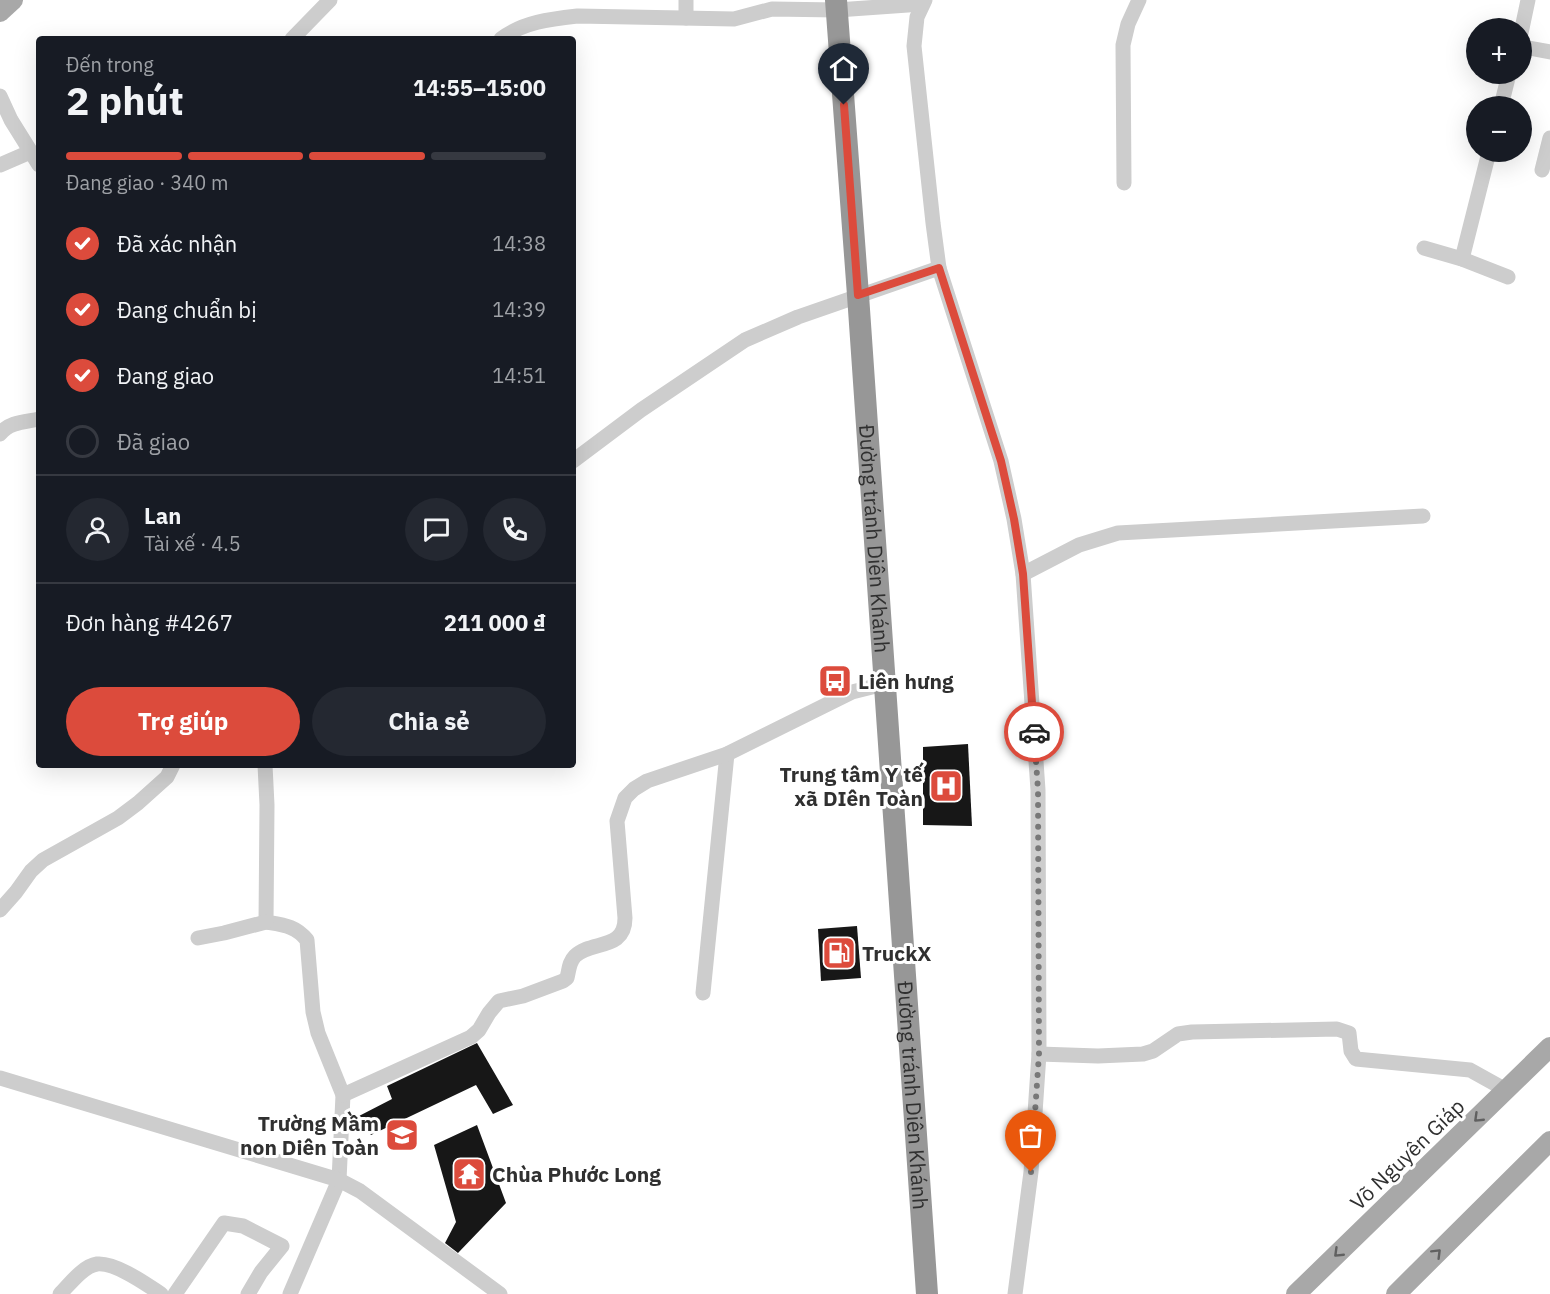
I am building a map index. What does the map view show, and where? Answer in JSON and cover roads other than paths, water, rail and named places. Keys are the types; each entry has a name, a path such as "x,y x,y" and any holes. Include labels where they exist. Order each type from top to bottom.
{"highway":[{"name":"Đường tránh Diên Khánh","path":"836,5 927,1294"}],"main road":[{"path":"0,12 13,0"},
{"name":"Võ Nguyên Giáp","path":"1296,1294 1550,1047"},
{"path":"1396,1294 1550,1141"}],"street":[{"path":"295,36 330,0"},
{"path":"686,0 686,18"},
{"path":"1124,183 1123,45 1128,24 1139,0"},
{"path":"1524,18 1528,0"},
{"path":"506,36 521,27 557,18 579,16 734,19 772,9 924,2"},
{"path":"924,2 916,17 914,46 939,268 1001,461 1023,574 1038,790 1039,1054 1031,1172 1015,1294"},
{"path":"1532,48 1550,51"},
{"path":"0,96 11,120 35,158 0,165"},
{"path":"1542,170 1550,138"},
{"path":"1462,259 1486,162"},
{"path":"1424,248 1462,259 1508,277"},
{"path":"576,459 744,340 798,317 939,268"},
{"path":"0,434 5,427 11,424 36,420"},
{"path":"1023,574 1079,545 1118,532 1423,516"},
{"path":"344,1095 471,1037 479,1030 499,1001 523,996 563,981 567,978 569,966 578,953 616,939 622,934 626,928 626,918 617,821 625,798 634,789 647,782 727,754 852,693 884,684"},
{"path":"703,993 727,754"},
{"path":"0,910 31,871 43,860 118,818 166,777 171,768"},
{"path":"264,768 267,805 266,922"},
{"path":"198,938 266,922 293,927 300,931 307,940 313,1012 318,1033 344,1095 339,1180 290,1294"},
{"path":"1039,1054 1098,1056 1143,1054 1178,1034 1192,1032 1337,1029 1349,1033 1356,1059 1470,1070 1506,1090"},
{"path":"0,1078 339,1180 360,1191 500,1294"},
{"path":"176,1294 224,1222 243,1226 282,1246 261,1272 248,1294"},
{"path":"60,1294 85,1270 96,1264 112,1266 160,1294"}],"place":[{"name":"Liên hưng","path":"835,681"},
{"name":"Trung tâm Y tế xã DIên Toàn","path":"946,786"},
{"name":"TruckX","path":"839,953"},
{"name":"Trường Mầm non Diên Toàn","path":"402,1135"},
{"name":"Chùa Phước Long","path":"469,1174"}]}
